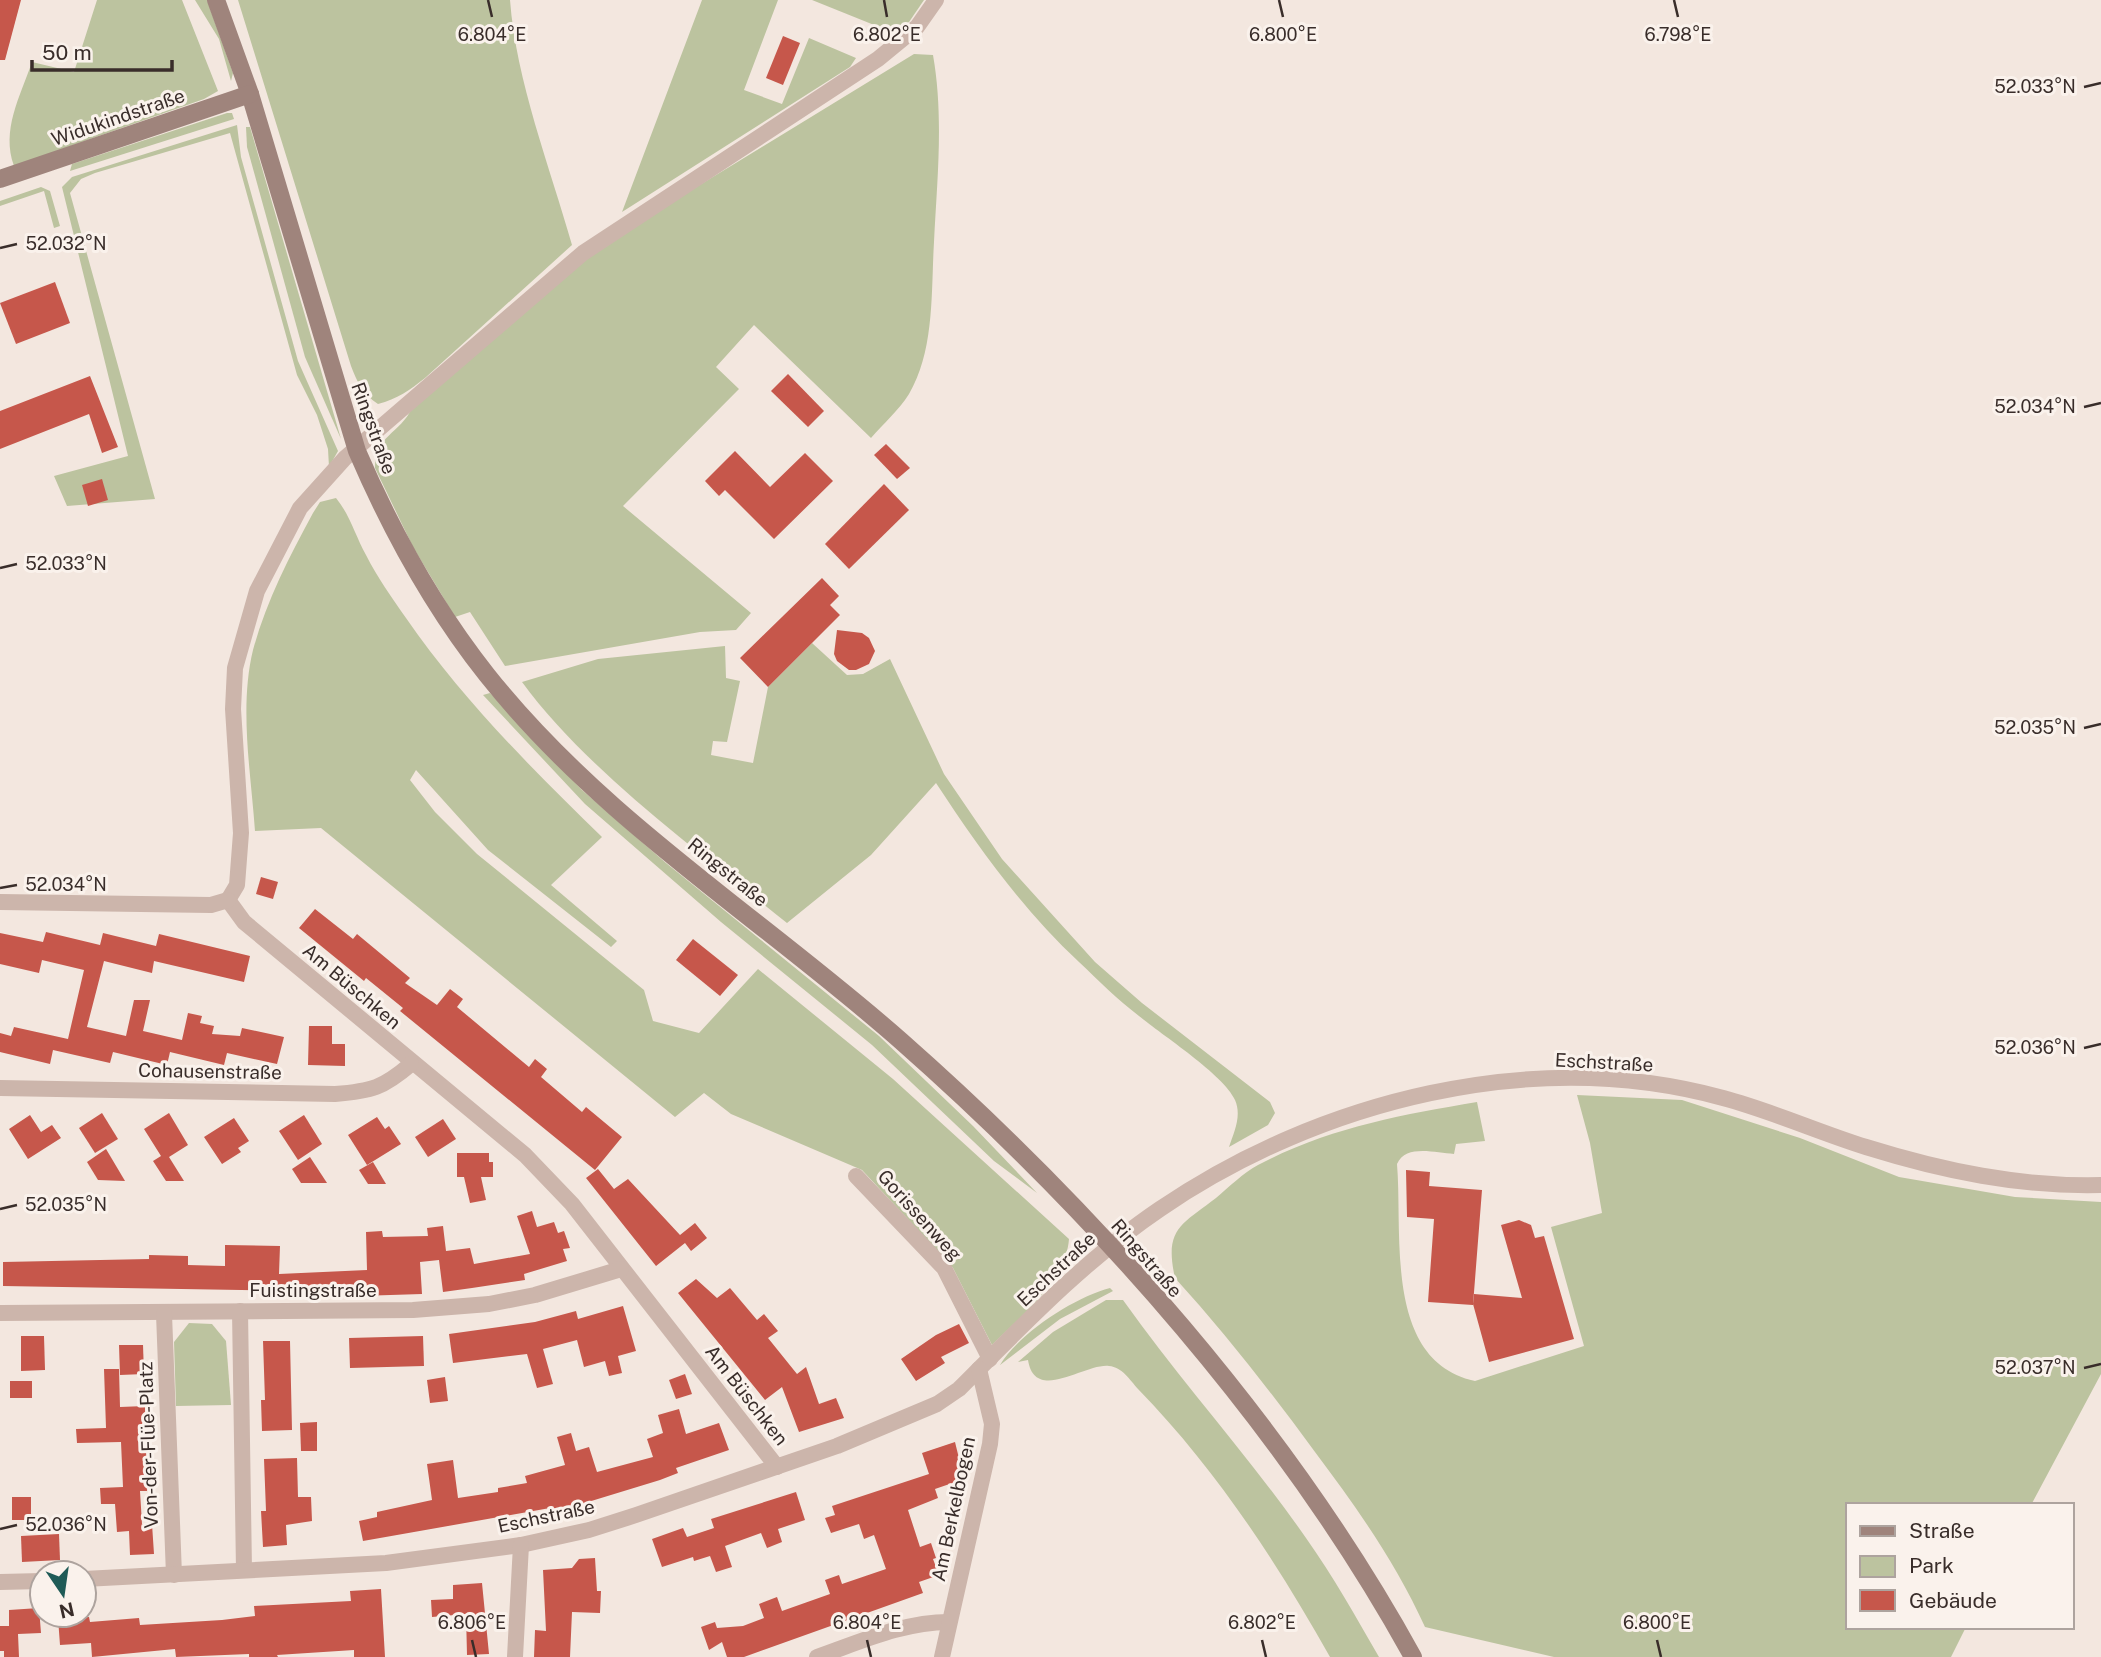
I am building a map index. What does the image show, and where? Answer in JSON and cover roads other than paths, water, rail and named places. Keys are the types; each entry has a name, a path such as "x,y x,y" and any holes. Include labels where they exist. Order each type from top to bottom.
{"main road":[{"name":"Ringstraße","path":"216,0 250,94 358,451 384,510 442,612 489,677 563,759 631,820 902,1041 1012,1146 1110,1246 1217,1371 1292,1466 1350,1552 1413,1657"},
{"name":"Widukindstraße","path":"0,179 250,94"}],"street":[{"path":"0,902 211,905 228,900 237,885 241,842 233,709 235,668 242,633 257,591 300,508 323,480 583,253 878,59 917,27 936,0"},
{"name":"Am Büschken","path":"228,900 244,922 525,1155 572,1204 777,1467"},
{"name":"Cohausenstraße","path":"0,1088 335,1094 369,1091 385,1085 411,1063"},
{"name":"Eschstraße","path":"98,1578 386,1563 521,1545 589,1530 777,1467 879,1430 937,1404 959,1389 1110,1246 1160,1209 1237,1161 1301,1131 1366,1108 1439,1092 1535,1080 1650,1083 1722,1097 1935,1167 2007,1181 2101,1185"},
{"name":"Gorissenweg","path":"856,1176 944,1268 984,1364"},
{"name":"Fuistingstraße","path":"0,1312 164,1314 413,1310 488,1304 535,1295 621,1269"},
{"path":"240,1311 244,1570"},
{"name":"Von-der-Flüe-Platz","path":"164,1314 174,1575"},
{"name":"Am Berkelbogen","path":"942,1657 991,1434 984,1364"},
{"path":"515,1657 521,1545"},
{"path":"0,1582 28,1581"},
{"path":"817,1657 903,1627 925,1622 949,1622"}]}
